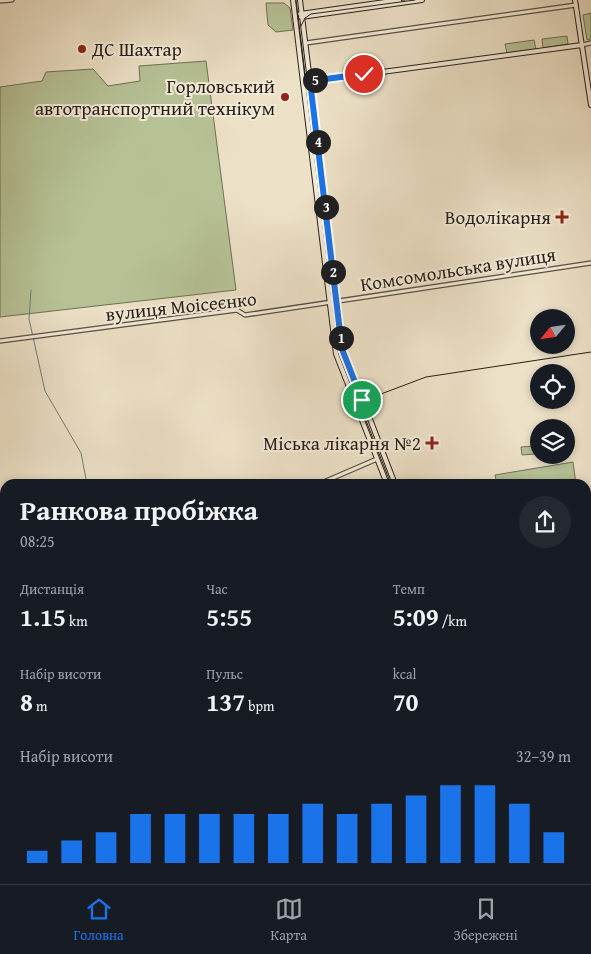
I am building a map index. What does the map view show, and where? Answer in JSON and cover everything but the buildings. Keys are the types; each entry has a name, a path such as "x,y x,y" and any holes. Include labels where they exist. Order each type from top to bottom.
{"main road":[{"path":"292,0 295,7 337,358 385,479"},
{"path":"300,0 337,302 346,359 393,479"},
{"path":"296,16 399,0"},
{"path":"302,15 422,0"},
{"path":"576,2 591,105"},
{"path":"304,83 582,45"}],"street":[{"path":"0,1 12,0"},
{"path":"306,43 576,2"},
{"path":"582,45 591,43"},
{"name":"Комсомольська вулиця","path":"330,303 591,263"},
{"name":"вулиця Моісеєнко","path":"0,341 236,310 245,315 330,303"},
{"path":"331,479 377,459"}],"green space":[{"path":"266,3 284,3 290,8 293,30 276,32 268,25"},
{"path":"591,13 591,39 587,40 583,15"},
{"path":"567,36 568,44 543,48 542,39"},
{"path":"534,40 536,49 507,53 505,44"},
{"path":"206,61 236,290 0,317 0,87 42,81 46,72 93,69 108,86 140,81 139,66"},
{"path":"530,446 530,454 522,455 521,447"},
{"path":"561,464 573,464 575,479 496,479 495,475"}],"waterway":[{"path":"31,290 29,319 45,391 81,453 86,479"}],"tram line":[{"path":"296,0 339,352 389,479"},
{"path":"301,26 305,18 311,14 415,0"},
{"path":"355,396 360,400 365,400 426,377 591,352"}],"place":[{"name":"ДС Шахтар","path":"82,49"},
{"name":"Горловський автотранспортний технікум","path":"285,97"},
{"name":"Водолікарня","path":"562,217"},
{"name":"Міська лікарня №2","path":"432,443"}],"route":[{"path":"362,400 342,349 316,116 310,81 364,74"}]}
